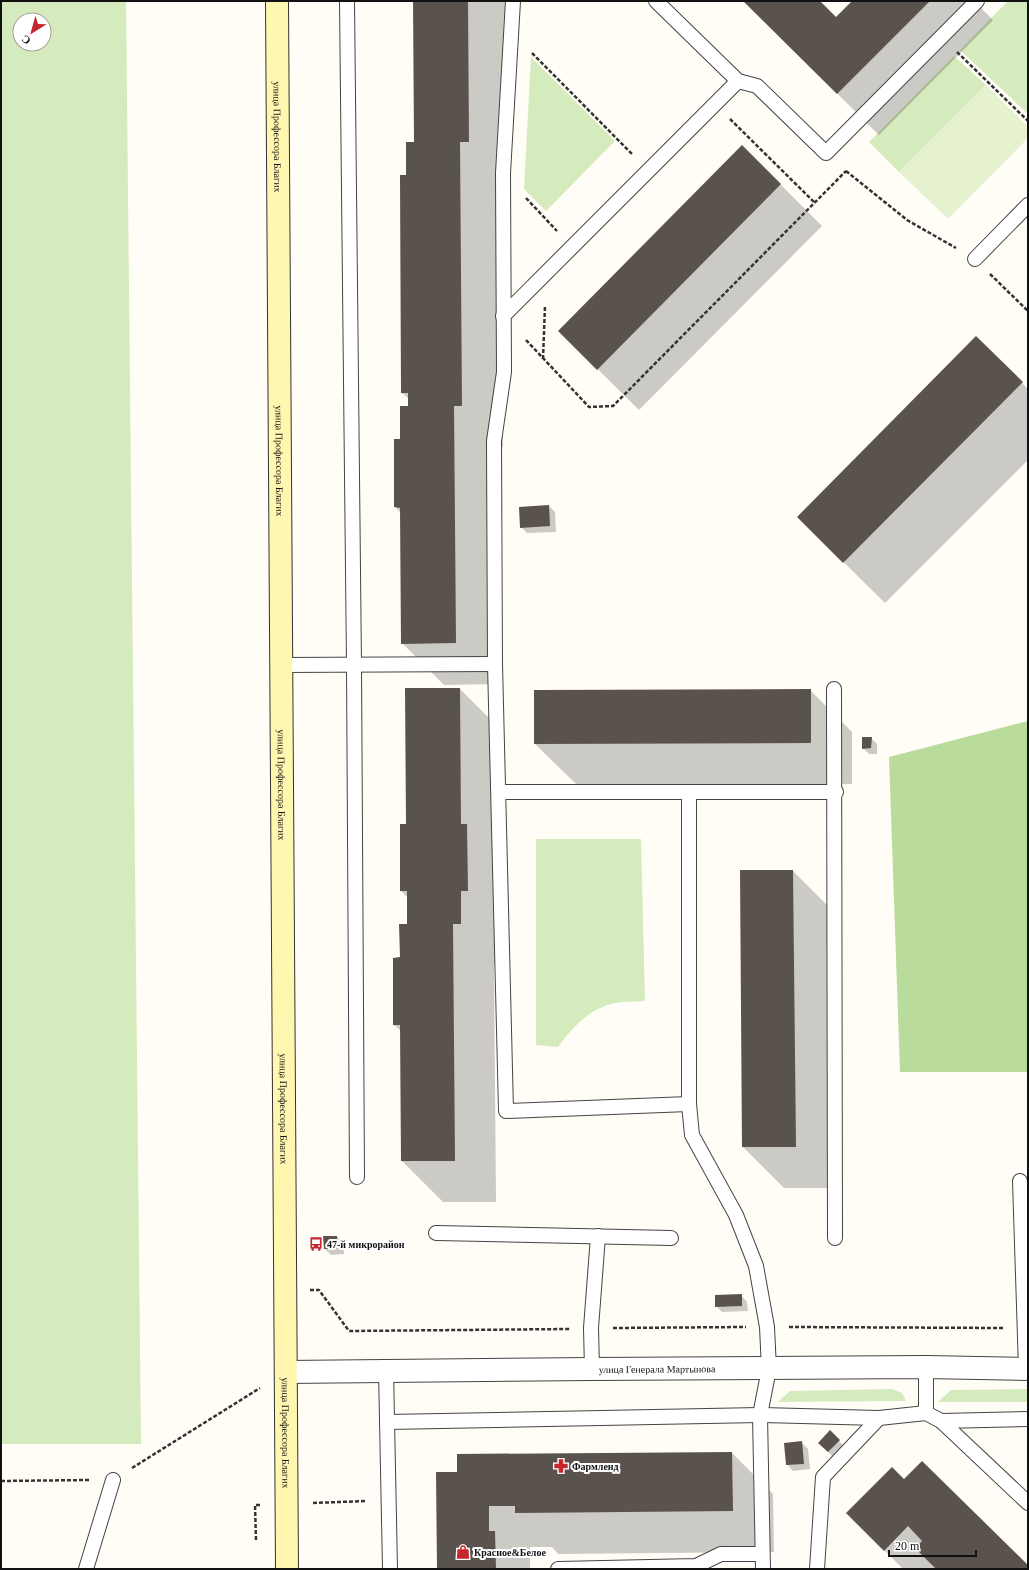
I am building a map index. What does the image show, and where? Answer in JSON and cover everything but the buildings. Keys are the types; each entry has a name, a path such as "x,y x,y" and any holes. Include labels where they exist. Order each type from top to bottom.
{"main road":[{"name":"улица Профессора Благих","path":"276,1 287,1569"}],"street":[{"name":"улица Генерала Мартынова","path":"286,1372 592,1369 1027,1369"}],"lane":[{"path":"347,1 354,665 357,1176"},
{"path":"513,1 503,174 504,372 494,441 495,664 506,1111 689,1104"},
{"path":"656,1 738,81 757,86 826,153 977,1"},
{"path":"503,316 738,81"},
{"path":"975,259 1028,205"},
{"path":"281,665 495,664"},
{"path":"834,689 836,792 835,1238"},
{"path":"499,792 836,792"},
{"path":"689,792 689,1104 692,1135 736,1215 756,1266 767,1327 769,1369 760,1415 763,1569"},
{"path":"1020,1181 1024,1328 1027,1369"},
{"path":"436,1233 671,1238"},
{"path":"592,1369 591,1328 598,1236"},
{"path":"926,1368 926,1413"},
{"path":"386,1370 390,1569"},
{"path":"387,1422 760,1415 879,1418 926,1413 941,1421 1028,1503"},
{"path":"817,1569 823,1477 879,1418"},
{"path":"941,1421 1028,1420"},
{"path":"86,1569 113,1480"},
{"path":"558,1569 696,1566 721,1554 762,1554"}],"path":[{"path":"511,32 648,171"},
{"path":"941,37 1028,121"},
{"path":"714,105 815,203"},
{"path":"826,153 907,220 975,259 1028,311"},
{"path":"503,316 589,408 613,406 846,171"},
{"path":"503,174 572,247"},
{"path":"543,359 545,302"},
{"path":"285,1291 319,1290 349,1331 767,1327 1024,1328"},
{"path":"1,1481 113,1480 286,1372"}],"green space":[{"path":"1,1 126,1 141,1444 1,1444"},
{"path":"1008,1 1028,1 1028,114 960,50"},
{"path":"954,56 986,85 899,172 869,142"},
{"path":"531,57 615,141 546,211 524,189"},
{"path":"986,85 1028,127 1028,138 948,219 899,172"},
{"path":"1028,721 1028,1072 900,1072 889,757"},
{"path":"536,839 641,839 645,1001 615,1003 595,1011 574,1027 558,1047 536,1045"},
{"path":"892,1389 902,1393 906,1401 778,1402 790,1391"},
{"path":"1028,1389 1028,1402 938,1402 951,1390"}],"place":[{"name":"47-й микрорайон","path":"316,1244"},
{"name":"Фармленд","path":"561,1466"},
{"name":"Красное&Белое","path":"463,1552"}]}
